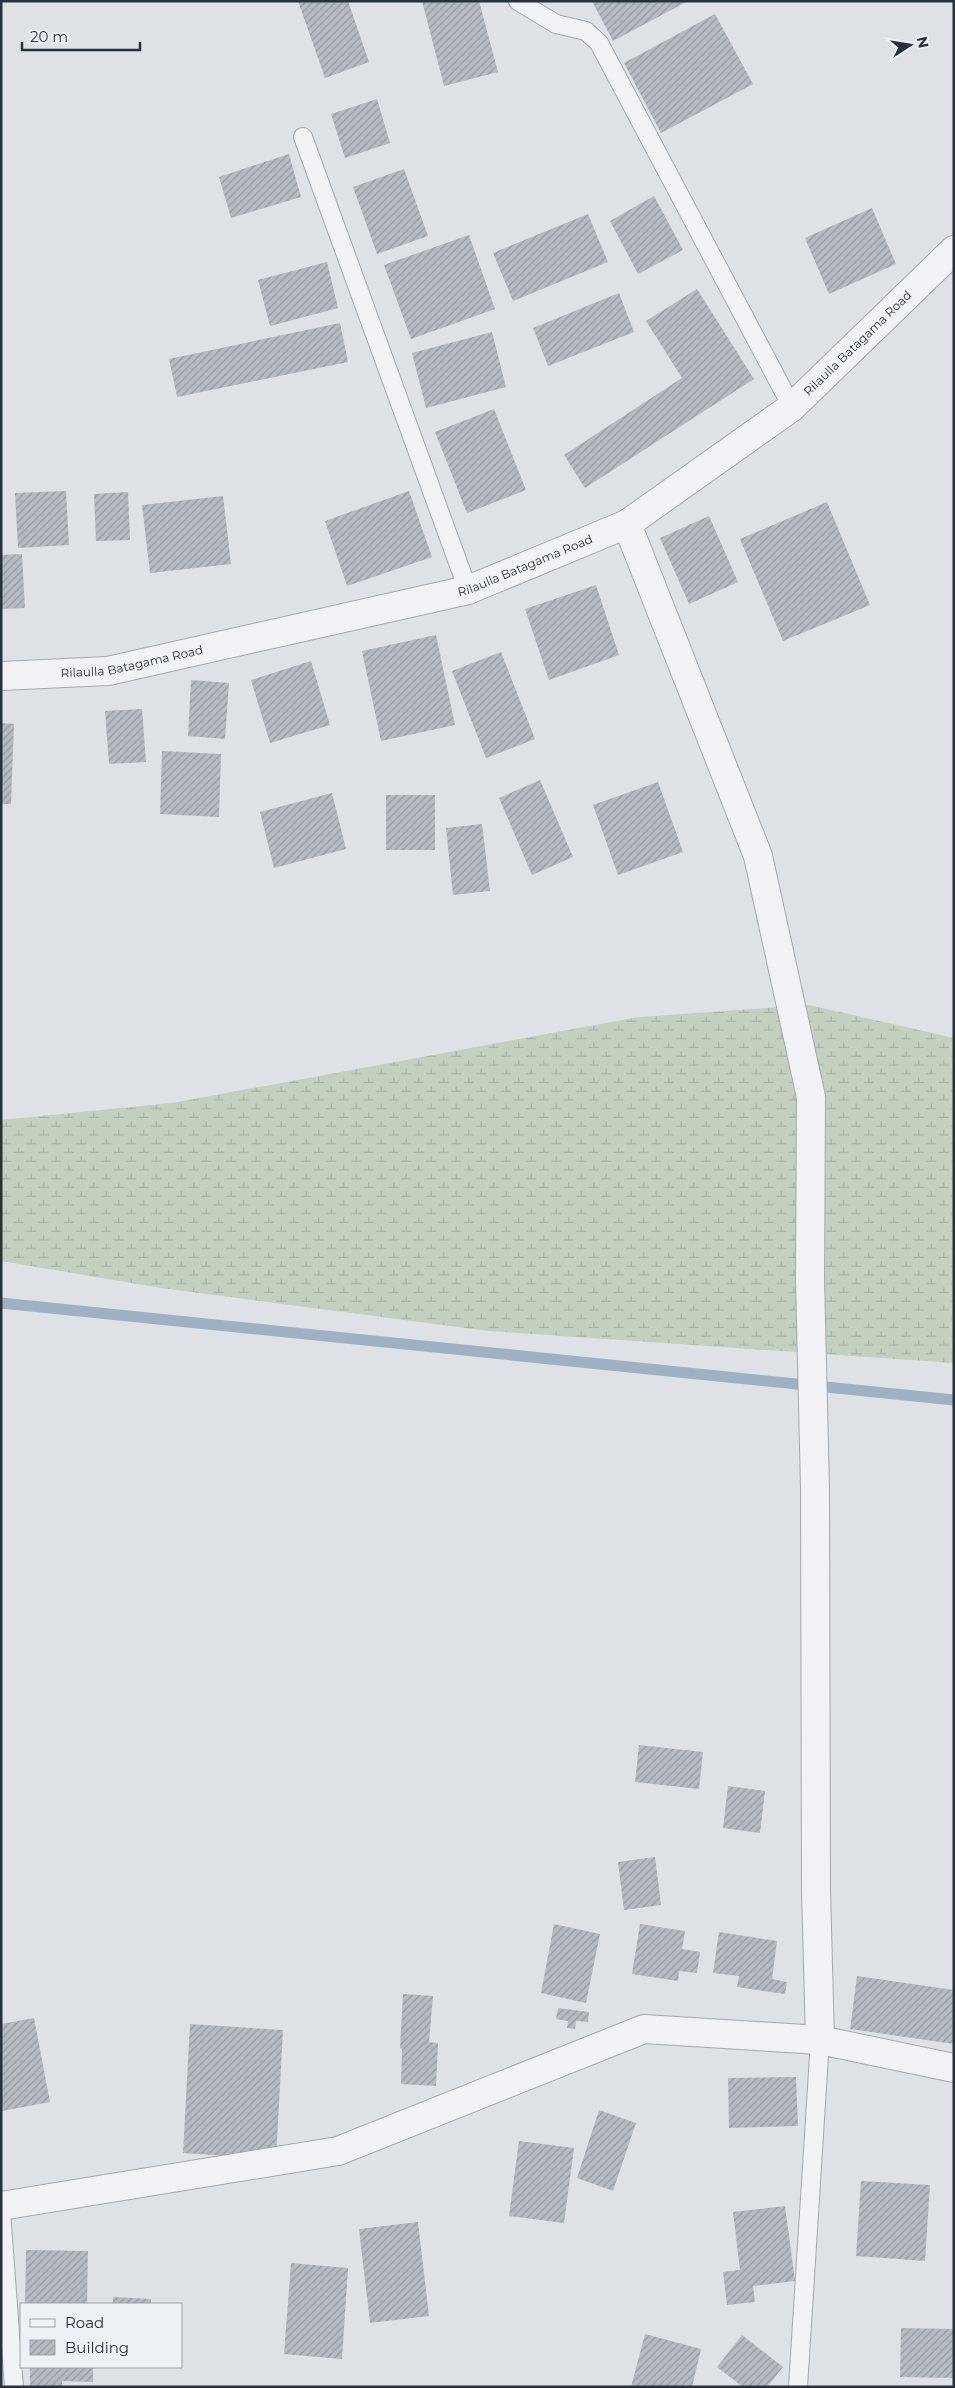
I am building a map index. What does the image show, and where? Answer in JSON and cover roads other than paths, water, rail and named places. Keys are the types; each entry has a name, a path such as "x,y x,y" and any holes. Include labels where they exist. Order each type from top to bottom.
{"street":[{"name":"Rilaulla Batagama Road","path":"1,676 108,671 468,590 627,524 792,407 954,250"},
{"path":"627,524 758,856 812,1097 810,1280 815,1488 816,1890 820,2040"},
{"path":"1,2206 338,2151 644,2029 820,2040 954,2068"}],"lane":[{"path":"518,1 556,24 586,31 599,43 792,407"},
{"path":"303,137 468,590"},
{"path":"798,2387 820,2040"},
{"path":"1,2211 14,2387"}],"waterway":[{"path":"1,1303 954,1400"}]}
